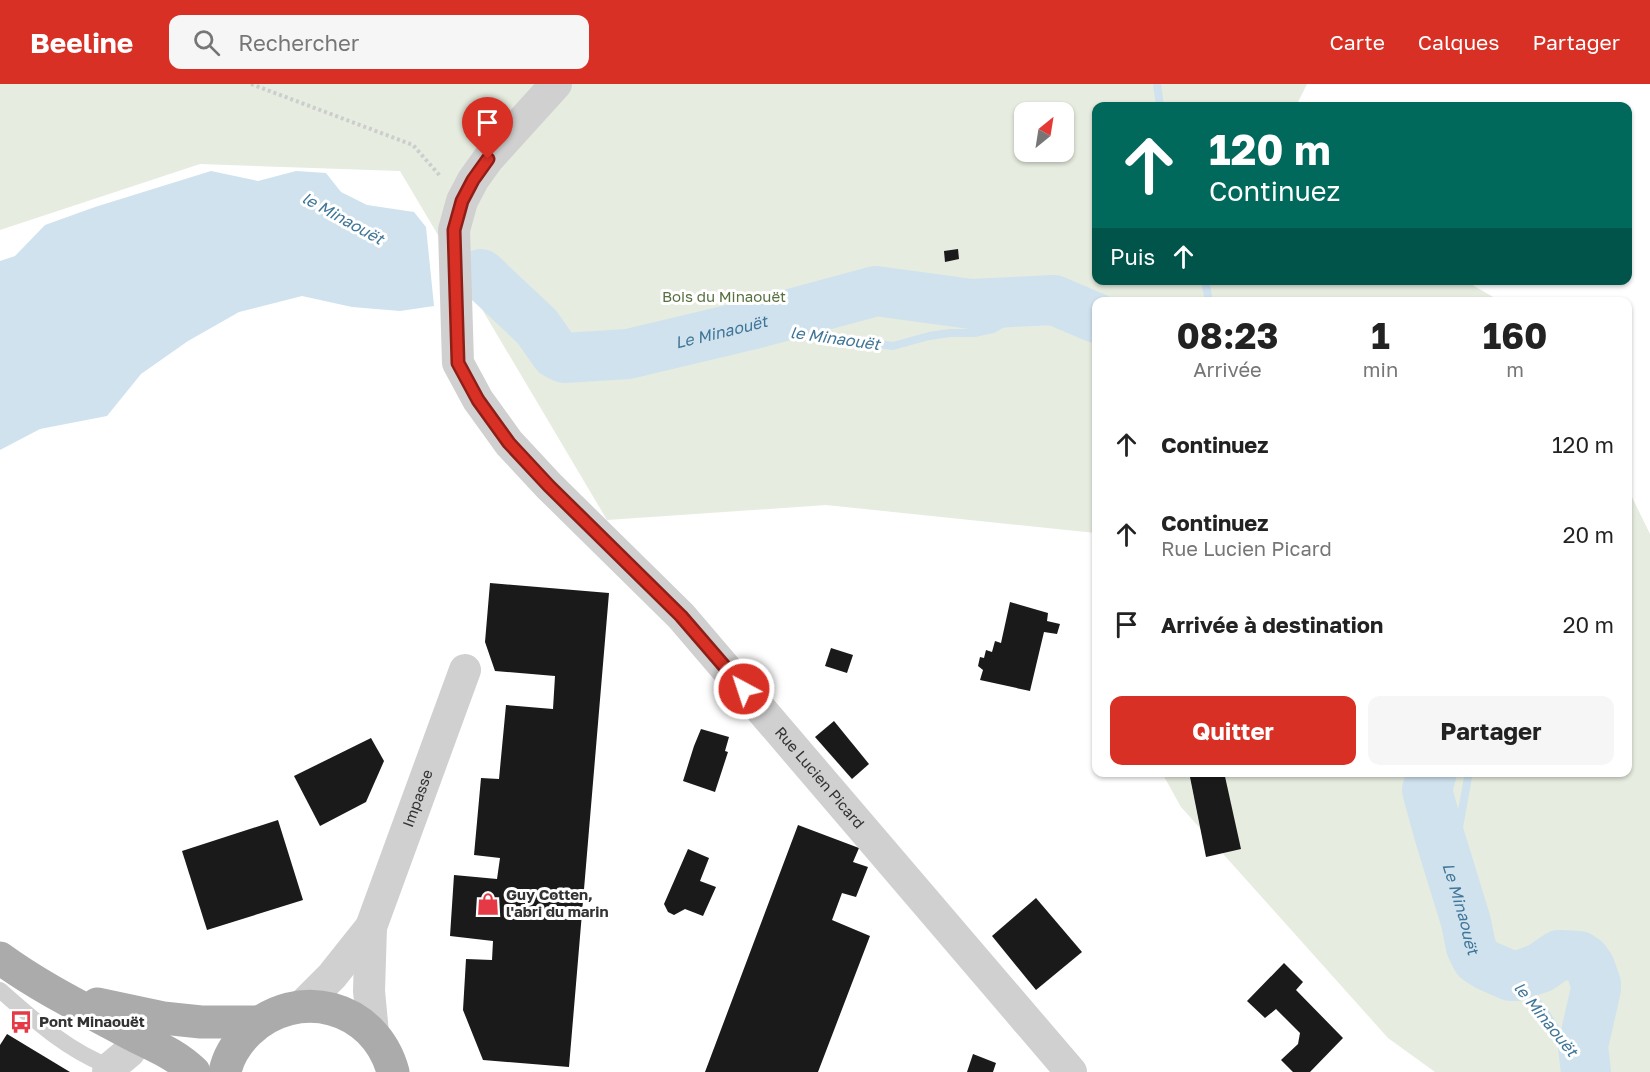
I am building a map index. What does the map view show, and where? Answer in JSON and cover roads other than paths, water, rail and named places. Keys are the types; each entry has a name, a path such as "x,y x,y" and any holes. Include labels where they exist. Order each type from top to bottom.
{"main road":[{"path":"0,958 59,995 165,1050 184,1062 194,1072"},
{"path":"59,995 163,1018 201,1022 259,1022"},
{"path":"225,1072 227,1063 240,1040 259,1022 279,1011 302,1006 327,1008 352,1017 373,1033 389,1056 393,1072"}],"street":[{"name":"Rue Lucien Picard","path":"556,84 488,159 473,180 458,215 456,311 458,363 478,400 509,443 549,486 681,616 1071,1072"},
{"name":"Impasse","path":"371,927 465,670"},
{"path":"302,1006 332,976 371,927"},
{"path":"371,927 369,991 373,1033"},
{"path":"110,1070 129,1052 138,1038"}],"lane":[{"path":"0,990 54,1036 110,1070"}],"water":[{"path":"211,171 258,181 296,171 326,173 341,192 367,205 414,212 426,227 434,306 400,311 352,307 302,296 239,312 188,341 141,374 107,416 40,429 0,450 0,261 15,256 45,225"}],"waterway":[{"path":"1157,84 1159,102"},
{"name":"Le Minaouët","path":"481,274 537,327 556,354 564,358 628,354 750,325 876,291 971,304 1054,300 1092,316"},
{"path":"1206,285 1208,297"},
{"name":"le Minaouët","path":"482,297 518,326 557,350 588,357 653,354 690,347 739,321 757,320 771,328 792,335 818,336 893,346 929,336 974,333 993,329 1043,303 1071,296 1092,302"},
{"name":"Le Minaouët","path":"1431,777 1427,790 1466,922 1471,947 1477,959 1511,976 1540,968 1559,955 1579,956 1590,967 1596,989 1583,1046 1586,1072"},
{"name":"le Minaouët","path":"1468,777 1455,849 1453,894 1460,928 1470,945 1521,983 1543,1009 1575,1059 1588,1072"}],"place":[{"name":"Guy Cotten, l'abri du marin","path":"488,904"},
{"name":"Pont Minaouët","path":"21,1022"}],"park label":[{"name":"Bois du Minaouët","path":"724,297"}]}
